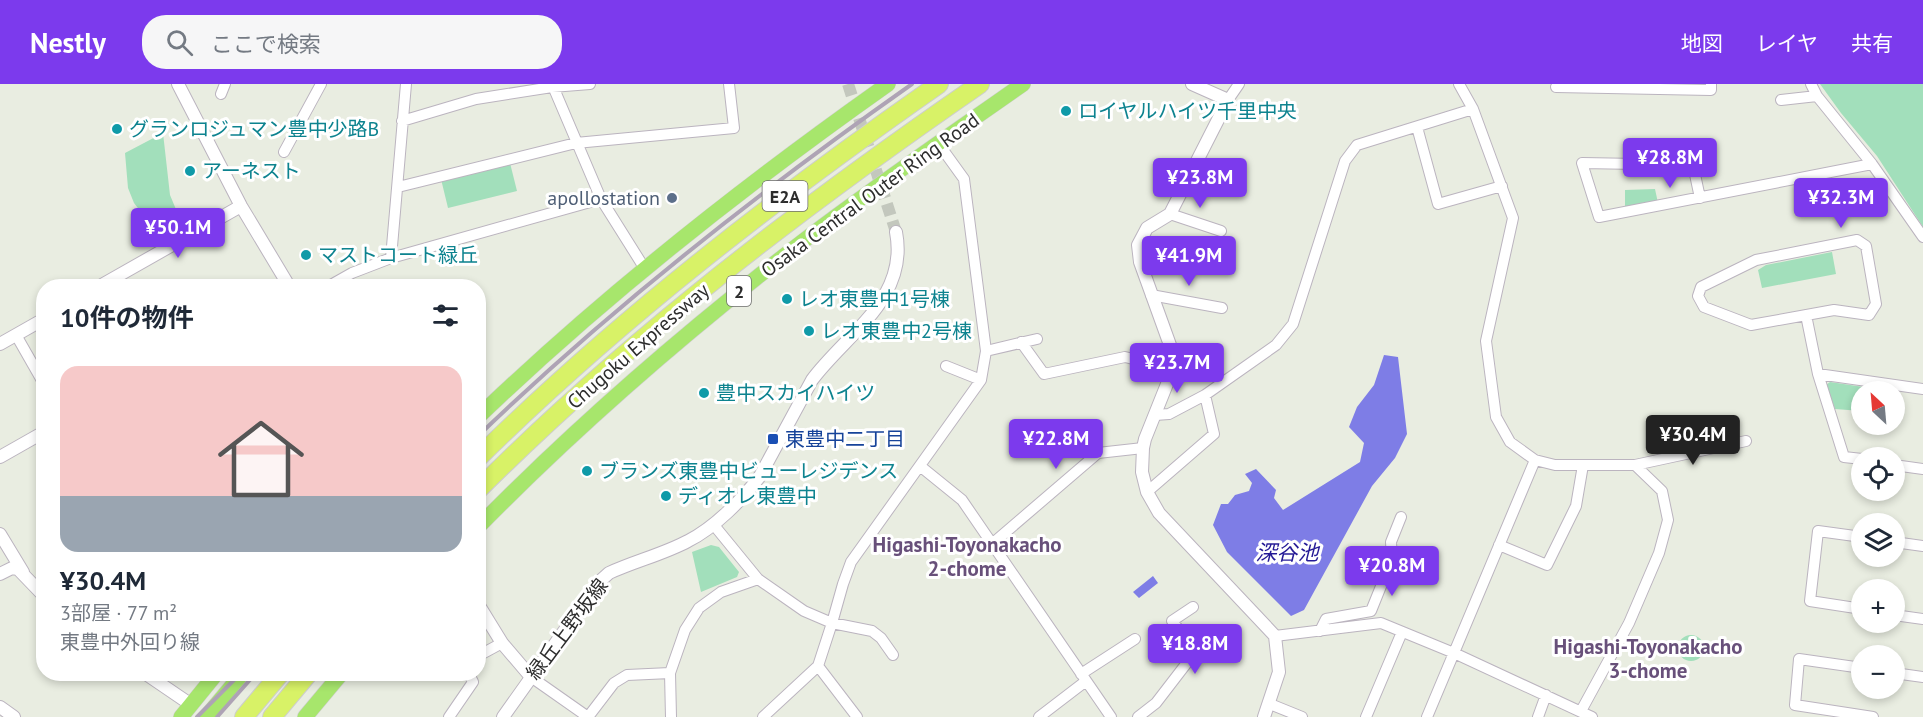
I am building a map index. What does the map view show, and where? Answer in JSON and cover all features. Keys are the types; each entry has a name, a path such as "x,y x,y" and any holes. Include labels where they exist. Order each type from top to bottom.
{"highway":[{"name":"Chugoku Expressway","path":"486,451 591,354 672,285 791,191 939,84"},
{"name":"Chugoku Expressway","path":"486,482 519,449 662,322 823,196 980,84"},
{"path":"244,717 274,681"},
{"path":"272,717 302,681"}],"main road":[{"path":"486,410 645,269 752,184 888,84"},
{"name":"Osaka Central Outer Ring Road","path":"486,519 592,416 670,348 804,241 1023,84"},
{"path":"180,717 210,681"},
{"path":"206,717 236,681"},
{"path":"304,717 335,681"}],"street":[{"path":"178,84 241,206 285,279"},
{"path":"284,152 321,84"},
{"path":"391,258 406,84"},
{"path":"402,121 476,99 552,86 590,84"},
{"path":"398,187 576,142 734,128 729,84"},
{"path":"1192,84 1227,100"},
{"path":"1239,84 1227,100 1170,214 1147,228 1138,245 1140,262 1170,345 1173,369 1145,439 1142,472 1147,492 1159,513 1275,636 1279,672 1264,717"},
{"path":"1459,84 1473,109 1513,218 1486,341 1496,417 1510,442 1534,460 1555,465 1635,465 1746,441"},
{"path":"1556,87 1639,86 1711,90 1711,84"},
{"path":"1811,84 1817,96 1872,164 1923,237"},
{"path":"552,86 601,199 645,269"},
{"path":"1781,100 1817,96"},
{"path":"1155,415 1169,414 1205,395 1276,345 1293,324 1344,161 1357,145 1473,109"},
{"path":"1416,127 1438,204 1502,186"},
{"path":"763,717 818,666 851,562 981,380 986,351 964,179 938,143"},
{"path":"1700,198 1693,165 1582,163 1599,217 1700,198 1872,164"},
{"path":"341,279 391,258 601,199"},
{"path":"112,279 241,206"},
{"path":"1170,214 1221,231"},
{"name":"緑丘上野坂線","path":"502,717 599,582 609,573 686,542 713,524 751,488 760,476 812,380 822,366 861,329 881,302 893,276 898,246 896,232"},
{"path":"1857,240 1866,246 1876,304 1869,315 1834,310 1806,315 1751,325 1704,307 1698,296 1701,287 1756,260 1857,240"},
{"path":"1151,295 1222,308"},
{"path":"1806,315 1818,374 1844,457 1851,458"},
{"path":"0,344 36,324"},
{"path":"16,335 36,370"},
{"path":"986,351 1037,339"},
{"path":"1021,342 1044,374 1125,357 1173,369"},
{"path":"946,366 981,380"},
{"path":"1818,374 1923,389"},
{"path":"1147,492 1214,434 1205,395"},
{"path":"0,457 36,437"},
{"path":"993,543 1098,453 1143,448"},
{"path":"1427,717 1534,460"},
{"path":"1499,545 1547,565 1576,506 1583,465"},
{"path":"1581,711 1629,623 1659,553 1668,520 1662,491 1635,465"},
{"path":"920,466 962,500 1111,717"},
{"path":"1905,467 1923,469"},
{"path":"1320,631 1326,619 1371,611 1392,559 1391,542 1401,517"},
{"path":"713,524 758,579 804,611 832,624 872,630 893,655"},
{"path":"1851,536 1818,531 1809,601 1851,607"},
{"path":"0,534 24,574 36,587"},
{"path":"1905,544 1923,546"},
{"path":"0,574 15,568 24,574"},
{"path":"671,717 670,673 686,630 699,608 721,592 758,579"},
{"path":"1138,717 1156,703 1196,651 1172,621 1193,606"},
{"path":"486,617 502,643 531,677 588,717 614,682 627,675 670,673"},
{"path":"1905,617 1923,619"},
{"path":"1275,636 1381,623 1454,653 1592,717"},
{"path":"1366,717 1402,632"},
{"path":"1039,717 1084,677 1135,639"},
{"path":"486,652 502,643"},
{"path":"1851,666 1799,659 1795,705 1833,714 1873,717"},
{"path":"818,666 857,717"},
{"path":"1905,675 1923,677"},
{"path":"156,681 190,704"},
{"path":"449,717 472,681"},
{"path":"1538,717 1546,695"},
{"path":"1270,704 1302,717"},
{"path":"0,707 14,717"}],"green space":[{"path":"1820,84 1923,84 1923,227 1877,156"},
{"path":"163,133 170,195 180,219 158,234 134,203 128,188 125,153"},
{"path":"510,163 517,191 448,208 441,179"},
{"path":"1655,189 1658,203 1625,209 1625,190"},
{"path":"1832,252 1836,274 1762,288 1758,270 1766,265"},
{"path":"1830,382 1851,385 1851,410 1835,409 1826,385"},
{"path":"711,545 719,547 739,572 737,577 701,592 692,552"},
{"path":"1691,635 1700,639 1704,648 1700,657 1691,661 1682,657 1678,648 1682,639"}],"water":[{"name":"深谷池","path":"1384,355 1398,357 1407,434 1395,458 1372,486 1304,610 1291,616 1227,552 1213,525 1221,504 1228,504 1235,495 1249,491 1252,483 1245,474 1256,469 1276,490 1274,498 1283,510 1360,462 1364,443 1349,427 1357,407 1374,385"},
{"path":"1153,576 1158,583 1139,598 1133,592"}],"tunnel":[{"path":"848,84 896,232"}],"railway":[{"path":"486,428 581,342 688,252 743,208 912,84"},
{"path":"197,717 233,681"},
{"path":"217,717 249,681"}],"place":[{"name":"ロイヤルハイツ千里中央","path":"1066,111"},
{"name":"グランロジュマン豊中少路B","path":"117,129"},
{"name":"アーネスト","path":"190,171"},
{"name":"apollostation","path":"672,198"},
{"name":"マストコート緑丘","path":"306,255"},
{"name":"レオ東豊中1号棟","path":"787,299"},
{"name":"レオ東豊中2号棟","path":"809,331"},
{"name":"豊中スカイハイツ","path":"704,393"},
{"name":"東豊中二丁目","path":"773,439"},
{"name":"ブランズ東豊中ビューレジデンス","path":"587,471"},
{"name":"ディオレ東豊中","path":"666,496"}],"district":[{"name":"Higashi-Toyonakacho 2-chome","path":"967,556"},
{"name":"Higashi-Toyonakacho 3-chome","path":"1648,658"}]}
